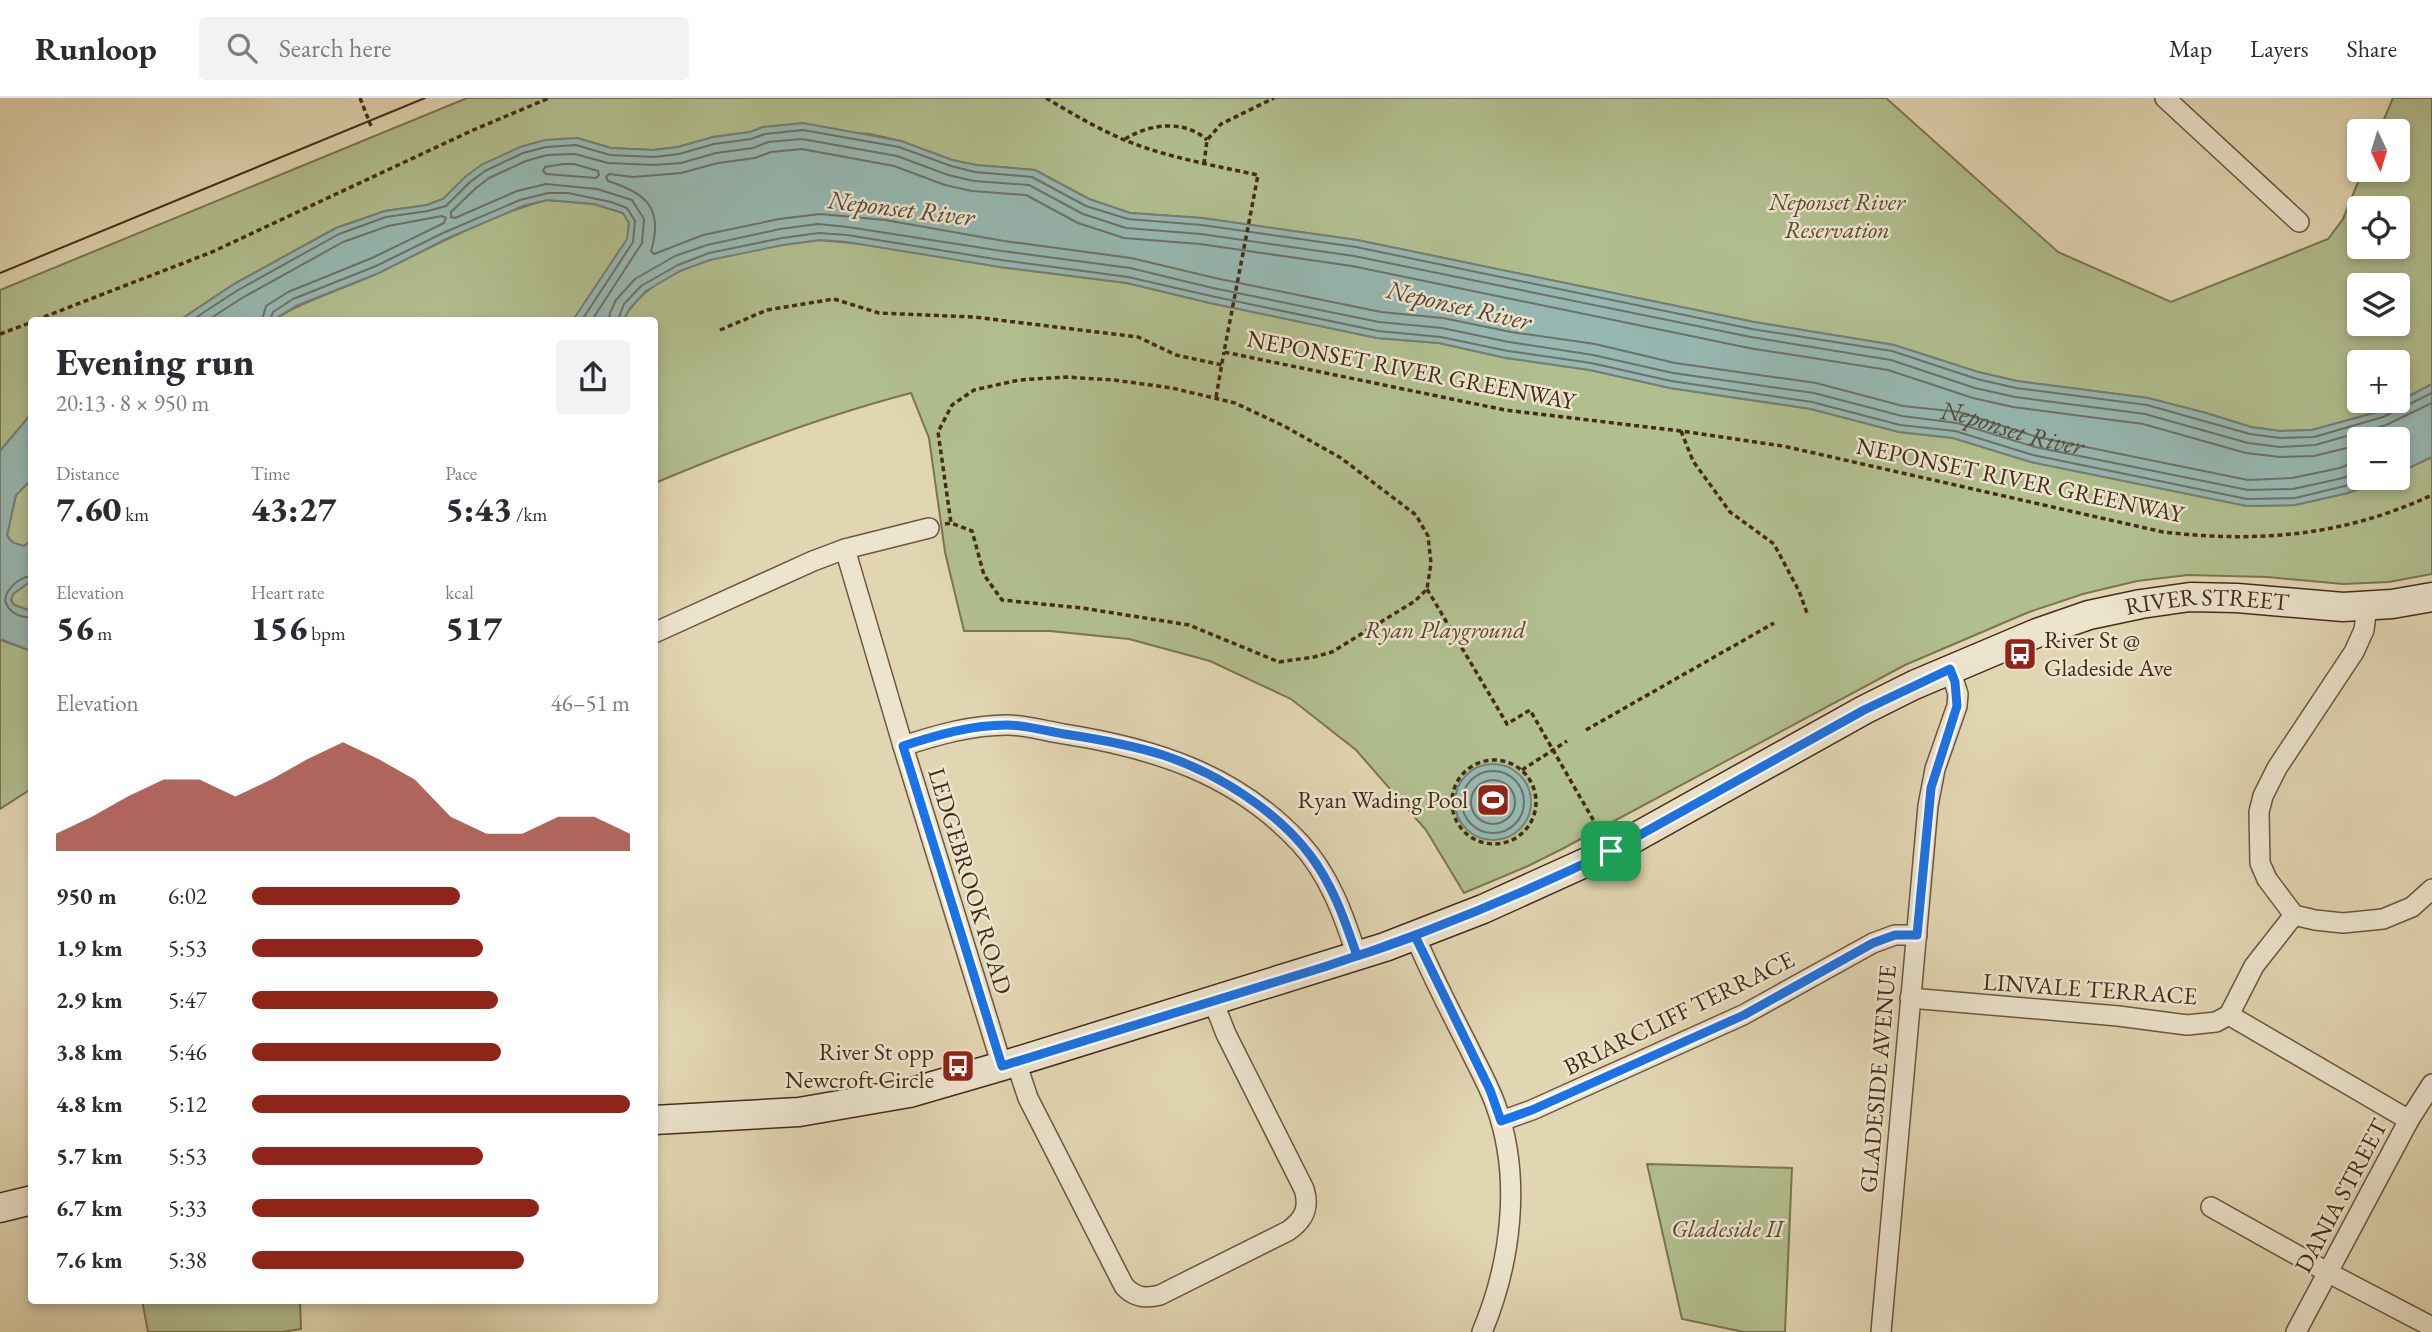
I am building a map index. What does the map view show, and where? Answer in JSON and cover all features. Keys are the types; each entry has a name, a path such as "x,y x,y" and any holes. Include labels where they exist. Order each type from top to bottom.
{"main road":[{"name":"RIVER STREET","path":"658,1120 774,1115 826,1109 909,1093 1213,1001 1415,936 1532,888 1611,851 1864,710 1950,669 2063,624 2115,609 2167,599 2211,596 2319,606 2367,606 2432,597"},
{"path":"0,1208 28,1201"}],"street":[{"path":"2165,98 2299,222"},
{"path":"658,630 764,581 845,548 929,528"},
{"name":"LEDGEBROOK ROAD","path":"845,548 903,746 1009,1064 1124,1286 1136,1296 1160,1294 1288,1231 1301,1221 1307,1205 1304,1189 1226,1034 1213,1001"},
{"path":"2367,606 2364,630 2354,652 2277,768 2259,812 2260,863 2267,879 2294,915 2343,923 2383,919 2412,907 2432,889"},
{"name":"GLADESIDE AVENUE","path":"1881,1332 1931,788 1957,706 1955,682 1950,669"},
{"path":"903,746 947,732 1008,725 1118,743 1185,764 1224,783 1250,800 1300,843 1333,894 1357,956"},
{"name":"LINVALE TERRACE","path":"1910,998 2119,1016 2187,1025 2216,1021 2229,1015 2254,966 2294,915"},
{"name":"BRIARCLIFF TERRACE","path":"1501,1121 1532,1110 1722,1025 1873,943 1895,935 1917,935"},
{"path":"1415,936 1490,1090 1506,1138 1510,1175 1505,1260 1495,1301 1482,1332"},
{"path":"2229,1015 2409,1120"},
{"name":"DANIA STREET","path":"2296,1332 2409,1120 2432,1084"},
{"path":"2211,1207 2432,1327"}],"path":[{"path":"360,98 371,125"},
{"path":"44,317 212,253 471,131 549,98"},
{"path":"1046,98 1124,139 1170,156 1204,164 1207,140 1221,124 1274,98"},
{"path":"1124,139 1142,128 1159,126 1182,127 1198,132 1207,140"},
{"name":"NEPONSET RIVER GREENWAY","path":"1204,164 1258,175 1224,352 1505,410 1783,446 2134,527 2191,535 2255,537 2333,529 2381,516 2432,495"},
{"path":"720,330 767,310 834,299 879,313 974,317 1138,337 1176,355 1222,365"},
{"path":"0,334 28,323"},
{"path":"1216,397 1224,352"},
{"path":"1066,377 1114,380 1216,397 1284,426 1341,458 1416,515 1428,536 1431,563 1427,589 1415,601 1332,652 1279,662 1189,625 1082,608 1002,600 984,575 972,531 951,523 938,432 952,405 974,390 1018,380 1066,377"},
{"path":"1681,431 1693,461 1730,512 1774,544 1799,591 1807,613"},
{"path":"1427,589 1507,724 1531,710 1611,851"},
{"path":"1586,730 1774,623"},
{"path":"1522,770 1567,741"},
{"path":"1496,760 1510,762 1522,770 1531,780 1536,793 1533,820 1525,831 1502,844 1475,840 1464,832 1456,820 1452,806 1453,792 1459,779 1469,768 1481,762 1496,760"}],"green space":[{"name":"Neponset River Reservation","path":"467,98 1886,98 2058,252 2171,302 2328,239 2347,209 2347,259 2410,259 2410,196 2352,196 2358,182 2410,182 2410,119 2384,119 2393,98 2432,98 2432,384 2410,396 2410,350 2347,350 2347,413 2374,413 2312,430 2280,431 2251,427 2148,398 2017,381 1978,372 1894,345 1754,322 1357,240 1202,218 1130,213 1089,199 1035,170 952,160 901,141 870,134 763,127 750,132 653,150 611,148 577,138 454,189 443,199 427,205 385,211 336,228 234,284 184,317 28,317 28,418 0,451 0,290"},
{"path":"547,200 594,204 623,213 629,223 628,239 575,317 279,317 483,223"},
{"name":"Ryan Playground","path":"820,240 882,246 1000,267 1127,283 1377,338 1439,343 1506,358 1590,370 1670,388 1811,409 1899,432 1953,438 2031,462 2247,506 2295,505 2355,490 2410,490 2410,467 2432,457 2432,574 2389,582 2343,584 2267,577 2188,575 2137,581 2083,594 2029,612 1905,665 1562,849 1464,893 1426,830 1356,750 1291,699 1210,661 1129,639 1050,631 964,631 945,552 929,438 911,393 781,434 658,482 658,317 625,317 638,299 659,282 683,270 739,252"},
{"path":"28,483 28,543 24,546 10,542 7,535 16,494"},
{"path":"28,583 28,610 14,605 11,600 13,594"},
{"path":"0,640 28,650 28,791 0,809"},
{"name":"Gladeside II","path":"1647,1164 1792,1168 1785,1332 1744,1332 1682,1319"},
{"path":"143,1304 300,1304 301,1329 282,1332 148,1332"}],"water":[{"name":"Neponset River","path":"803,123 901,141 952,160 1035,170 1089,199 1130,213 1202,218 1357,240 1754,322 1894,345 1978,372 2017,381 2148,398 2251,427 2280,431 2312,430 2374,413 2410,413 2410,396 2432,384 2432,457 2410,467 2410,427 2347,427 2347,490 2355,490 2295,505 2247,506 2031,462 1953,438 1899,432 1811,409 1670,388 1590,370 1506,358 1439,343 1377,338 1127,283 1000,267 847,242 820,240 710,260 680,271 646,291 625,317 575,317 627,239 629,223 623,213 594,204 547,200 523,206 446,239 379,273 296,306 278,317 184,317 234,284 336,228 385,211 427,205 443,199 481,165 520,147 545,140 577,138 611,148 653,150 750,132 763,127"},
{"path":"28,418 28,483 16,495 7,535 16,544 24,546 28,543 28,583 13,594 11,600 14,605 28,610 28,650 0,639 0,451"},
{"name":"Ryan Wading Pool","path":"1493,764 1508,767 1520,775 1528,787 1531,802 1528,817 1520,829 1508,837 1493,840 1478,837 1466,829 1458,817 1455,802 1458,787 1466,775 1478,767"}],"tram line":[{"path":"0,273 425,98"}],"place":[{"name":"River St @ Gladeside Ave","path":"2020,654"},
{"name":"Ryan Wading Pool","path":"1493,800"},
{"name":"River St opp Newcroft Circle","path":"958,1066"}],"route":[{"path":"1611,851 1483,909 1415,936 1385,947 1324,967 1002,1066 903,746 947,732 1008,725 1093,738 1145,750 1166,756 1224,783 1273,817 1311,857 1337,901 1357,956 1415,936 1490,1090 1501,1121 1521,1115 1722,1025 1873,943 1895,935 1917,935 1931,788 1957,706 1958,694 1950,669 1864,710 1611,851"}]}
